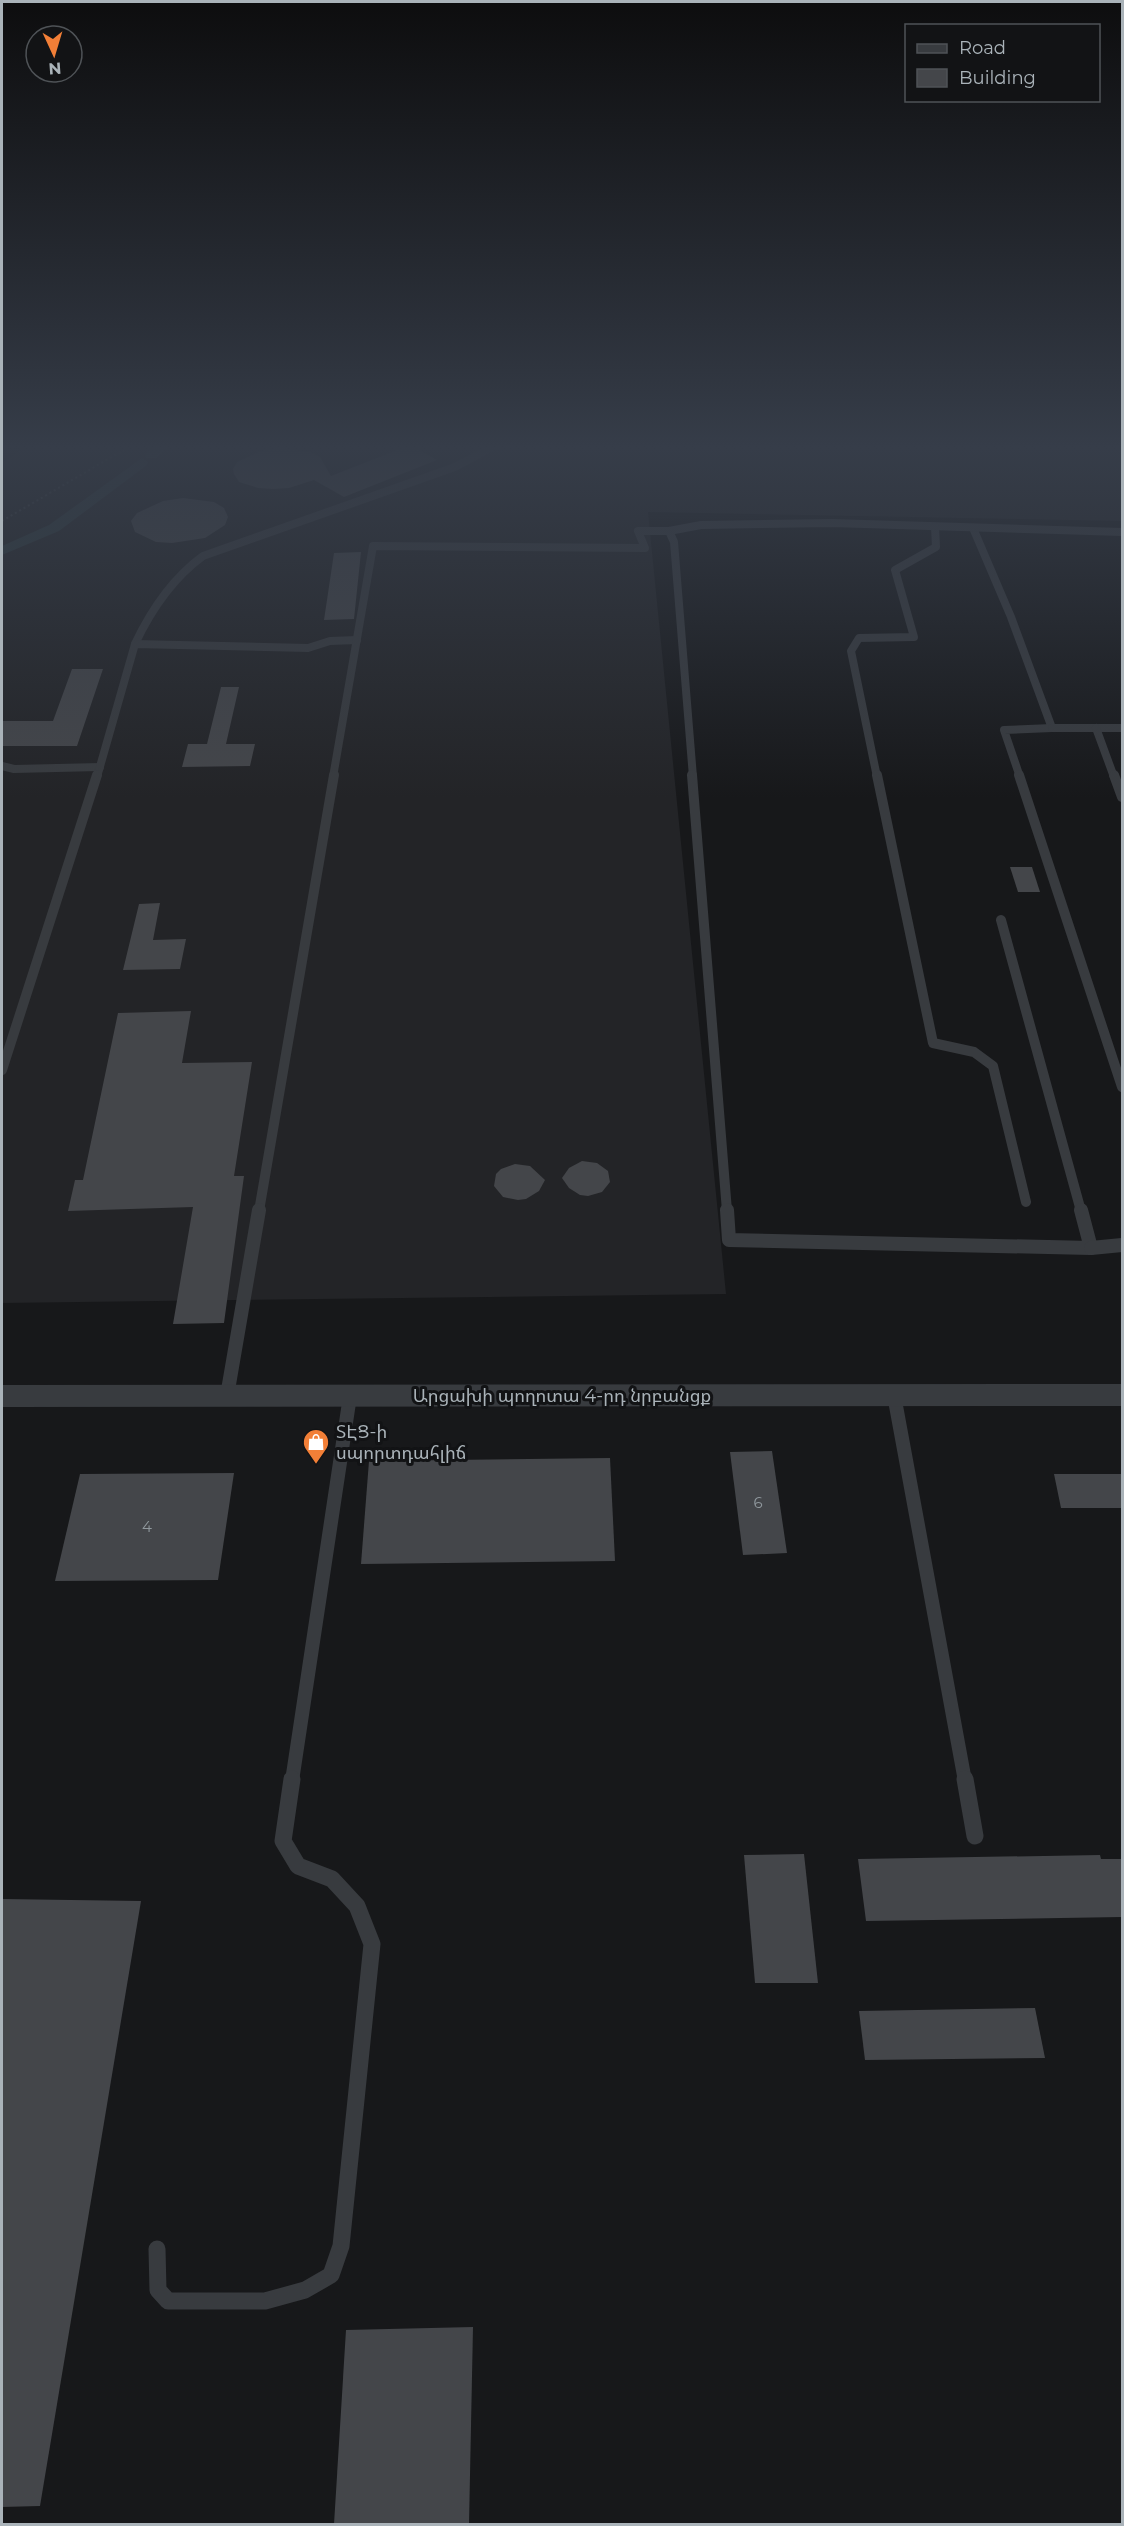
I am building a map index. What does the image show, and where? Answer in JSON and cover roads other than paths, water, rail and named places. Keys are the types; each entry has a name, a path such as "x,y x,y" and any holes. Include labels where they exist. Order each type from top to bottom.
{"street":[{"name":"Արցախի պողոտա 4-րդ նրբանցք","path":"2,1396 1122,1395"}],"lane":[{"path":"2,1070 100,767 135,644 144,625 182,571 193,563"},
{"path":"227,1396 370,563"},
{"path":"676,563 729,1240 1091,1248 1122,1245"},
{"path":"908,563 895,570 914,637 859,638 851,651 933,1043 974,1052 993,1066 1026,1202"},
{"path":"988,563 1011,617 1052,728"},
{"path":"135,644 308,648 330,641 357,640"},
{"path":"1096,728 1122,797"},
{"path":"1122,728 1004,730 1122,1087"},
{"path":"2,766 14,770 100,767"},
{"path":"1001,920 1091,1248"},
{"path":"894,1395 975,1836"},
{"path":"156,2249 158,2290 168,2301 265,2301 305,2290 332,2275 341,2246 372,1944 357,1906 332,1880 298,1866 283,1841 350,1396"}],"place":[{"name":"ՏԷՑ-ի սպորտդահլիճ","path":"316,1465"}]}
